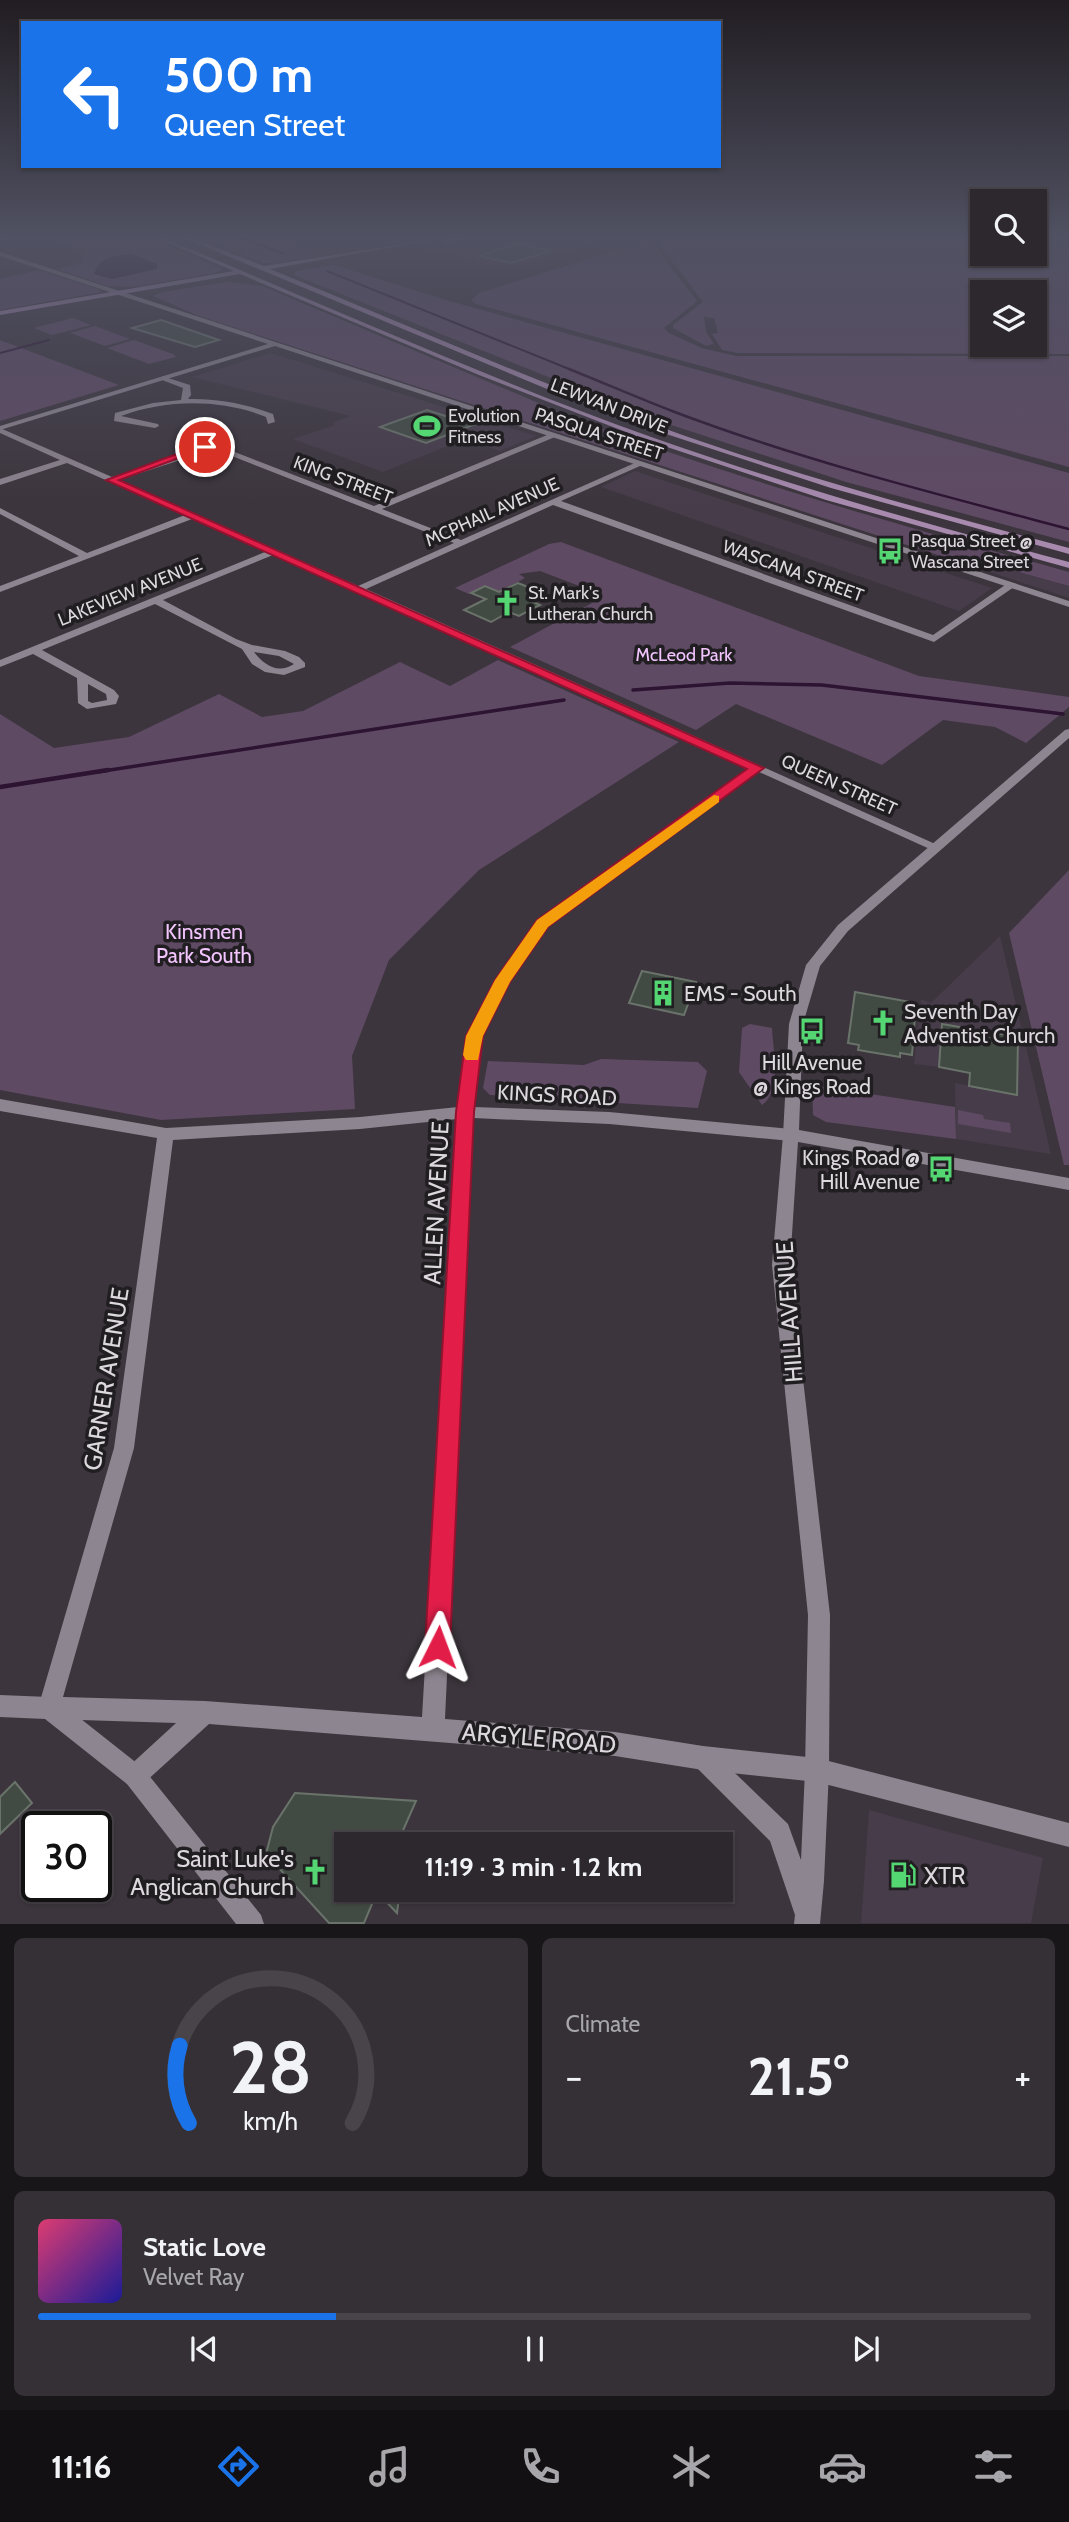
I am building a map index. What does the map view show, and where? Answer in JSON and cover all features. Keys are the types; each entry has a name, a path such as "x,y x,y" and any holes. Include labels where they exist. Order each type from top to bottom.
{"main road":[{"name":"LEWVAN DRIVE","path":"375,325 579,412 673,447 862,508 1069,565"},
{"name":"LEWVAN DRIVE","path":"400,325 602,408 688,439 888,502 1069,551"}],"street":[{"name":"PASQUA STREET","path":"217,325 1069,604"},
{"path":"0,429 275,344"},
{"path":"165,378 187,387 183,402"},
{"path":"155,426 117,419 118,415 136,409 183,402 240,405 270,416 271,422"},
{"name":"QUEEN STREET","path":"0,429 936,847"},
{"path":"374,509 552,435"},
{"name":"KING STREET","path":"110,480 214,446 462,543"},
{"path":"0,482 68,460"},
{"name":"MCPHAIL AVENUE","path":"359,589 637,464"},
{"name":"WASCANA STREET","path":"554,502 934,639 1011,585"},
{"path":"0,511 86,556"},
{"path":"0,589 191,516"},
{"name":"LAKEVIEW AVENUE","path":"0,664 272,552"},
{"path":"155,600 246,647"},
{"path":"34,650 82,679"},
{"name":"HILL AVENUE","path":"807,1920 817,1770 819,1615 781,1265 796,1024 813,965 843,928 1069,732"},
{"name":"ALLEN AVENUE","path":"433,1728 465,1112 474,1036 503,980 543,923 757,768"},
{"name":"KINGS ROAD","path":"0,1105 166,1133 360,1123 465,1112 609,1118 791,1135 1069,1184"},
{"name":"GARNER AVENUE","path":"49,1708 124,1448 166,1133"},
{"name":"ARGYLE ROAD","path":"0,1706 205,1712 615,1744 703,1758 817,1770 1069,1835"},
{"path":"49,1708 135,1776 252,1923"},
{"path":"135,1776 205,1712"},
{"path":"703,1758 779,1833 807,1920"}],"shaded area":[{"path":"271,353 536,436 500,451 465,439 383,472 293,439 335,425 333,423 350,416 192,377"},
{"path":"635,471 992,588 959,611 601,487"},
{"path":"957,555 1069,586 1069,598 950,559"},
{"path":"1000,936 1051,1154 956,1139 955,1083 1017,1095 1018,1037 942,1024 939,1067 914,1064 921,999 931,1003"},
{"path":"869,1810 1043,1858 1031,1923 861,1923"}],"green space":[{"path":"47,325 91,325 52,335 34,328"},
{"path":"226,325 354,325 581,421 641,443 824,502 1069,572 1069,586 957,555 950,559"},
{"path":"418,325 535,325 1069,473 1069,542 846,482 656,420"},
{"path":"552,325 668,325 664,328 669,333 702,348 736,356 1069,356 1069,467"},
{"path":"673,325 705,325 706,332 714,344 706,346 673,328"},
{"path":"716,325 970,325 970,354 738,353 722,350 712,334 718,333"},
{"path":"1047,325 1069,325 1069,354 1047,354"},
{"path":"95,326 130,339 105,346 70,333"},
{"path":"0,340 119,385 0,421"},
{"path":"134,340 176,357 149,364 107,348"},
{"name":"McLeod Park","path":"561,542 919,676 1069,697 1069,707 1026,743 995,727 943,720 882,765 736,704 696,730 510,647 594,602 586,598 595,592 540,571 519,574 525,578 499,592 485,586 469,594 455,588 549,544"},
{"name":"Kinsmen Park South","path":"498,660 679,742 479,870 389,960 352,1056 355,1109 161,1120 0,1090 0,714 54,748 129,737 219,694 262,717 303,711 400,662 450,686"},
{"path":"1069,870 1069,1165 1064,1165 1009,933"},
{"path":"750,1024 772,1028 774,1080 768,1099 762,1105 739,1072 742,1028"},
{"path":"601,1059 698,1062 707,1071 698,1108 490,1095 483,1088 488,1061 584,1065"},
{"path":"812,1085 955,1107 956,1139 826,1122 813,1115"},
{"path":"958,1110 983,1115 984,1119 1010,1123 1011,1133 958,1124"}],"building":[{"path":"144,325 175,325 219,340 195,347 132,328"},
{"name":"Evolution Fitness","path":"427,410 473,425 426,443 380,427"},
{"name":"St. Mark's Lutheran Church","path":"518,583 545,594 531,601 540,605 519,616 509,612 491,622 464,610 486,599 471,593 485,586 499,592"},
{"name":"EMS - South","path":"642,971 696,982 684,1015 629,1003"},
{"name":"Seventh Day Adventist Church","path":"855,992 916,1003 912,1055 900,1053 900,1057 858,1050 859,1045 848,1043"},
{"path":"942,1024 1018,1037 1017,1095 969,1086 970,1073 939,1067"},
{"path":"15,1782 32,1803 0,1834 0,1797"},
{"name":"Saint Luke's Anglican Church","path":"295,1793 416,1801 402,1832 334,1832 334,1902 373,1902 364,1923 329,1923 266,1854 273,1827"},
{"name":"Saint Luke's Anglican Church","path":"387,1902 398,1902 397,1913"}],"waterway":[{"path":"460,325 574,371"},
{"path":"0,353 49,340"},
{"path":"569,369 672,411 770,445 869,475 1069,529"},
{"path":"633,690 730,683 822,685 1063,714"},
{"path":"97,772 564,700"},
{"path":"0,787 108,770"}],"slow traffic":[{"path":"472,1055 474,1036 503,980 543,923 714,799"}],"place":[{"name":"Evolution Fitness","path":"427,426"},
{"name":"Pasqua Street @ Wascana Street","path":"890,551"},
{"name":"St. Mark's Lutheran Church","path":"507,603"},
{"name":"EMS - South","path":"663,993"},
{"name":"Seventh Day Adventist Church","path":"883,1023"},
{"name":"Hill Avenue @ Kings Road","path":"812,1031"},
{"name":"Kings Road @ Hill Avenue","path":"941,1169"},
{"name":"Saint Luke's Anglican Church","path":"315,1872"},
{"name":"XTR","path":"903,1875"}],"route":[{"path":"205,447 110,480 757,768 543,923 503,980 474,1036 465,1112 438,1647"}]}
